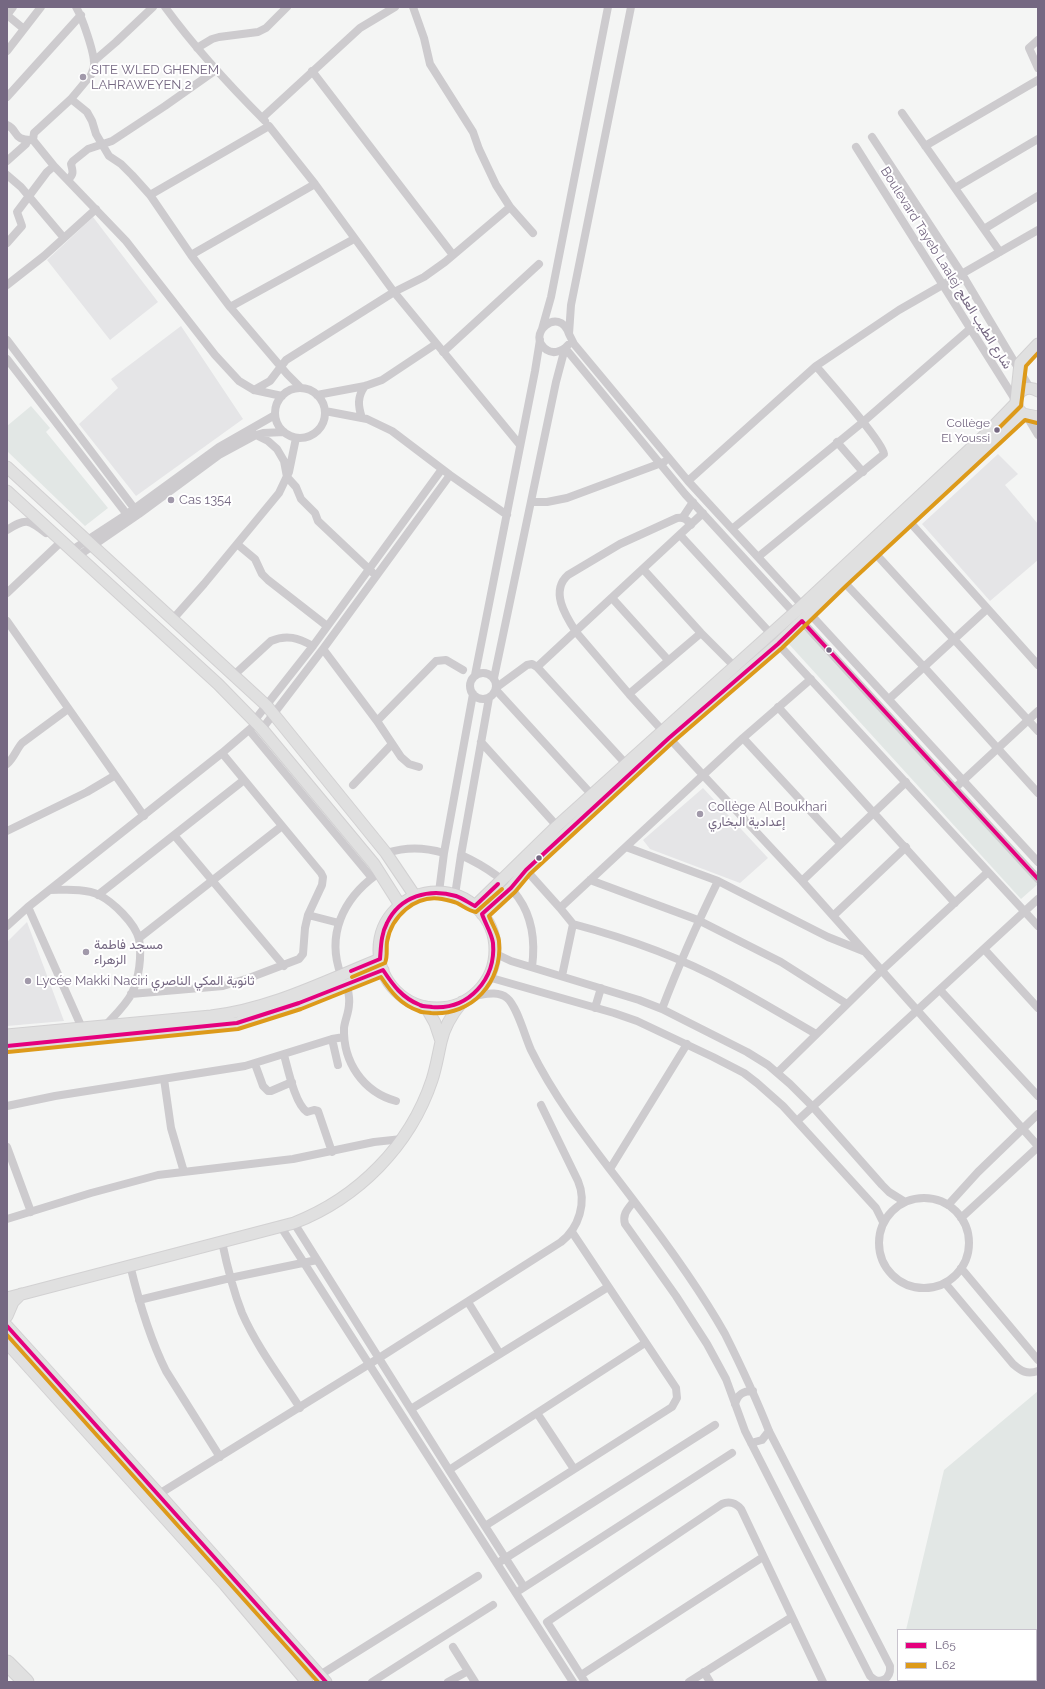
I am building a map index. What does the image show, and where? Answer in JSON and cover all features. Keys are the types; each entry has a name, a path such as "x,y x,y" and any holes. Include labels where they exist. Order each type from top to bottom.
{"highway":[{"path":"7,1663 26,1682"}],"street":[{"path":"13,7 7,15 24,29"},
{"path":"7,51 41,7"},
{"path":"7,160 26,144 34,133 71,99 91,75 94,61 81,15 76,7"},
{"path":"94,61 153,7"},
{"path":"165,7 216,70 269,126 315,184 394,292 520,445"},
{"path":"197,48 219,37 258,32 266,28 287,7"},
{"path":"262,118 360,28 395,7"},
{"path":"413,7 424,38 430,64 473,132 496,185 510,207 533,233"},
{"path":"439,892 444,853 473,694 470,684 476,675 540,339 551,297 608,7"},
{"path":"592,795 496,688 494,678 556,382 565,348 570,339 571,305 631,7"},
{"path":"7,97 81,15"},
{"path":"1038,40 1029,48 1038,68"},
{"path":"68,180 72,176 73,172 71,164 88,149 112,141 216,70"},
{"path":"312,71 453,255"},
{"path":"925,146 1038,80"},
{"path":"71,99 86,112 109,156 132,174 150,195 190,255 230,307 281,365 287,374 301,388"},
{"path":"902,114 1000,252"},
{"path":"7,125 10,126 19,138 30,140 126,241 227,369 239,381 254,390 282,396"},
{"path":"150,195 269,126"},
{"name":"Boulevard Tayeb Laalej شارع الطيب العلج","path":"872,137 962,274 1034,390"},
{"path":"955,188 1038,139"},
{"name":"Boulevard Tayeb Laalej شارع الطيب العلج","path":"856,147 1016,400"},
{"path":"7,243 21,228 22,222 17,212 47,172 54,166"},
{"path":"7,175 21,187 64,238"},
{"path":"190,255 315,184"},
{"path":"984,229 1038,196"},
{"path":"254,390 270,381 286,360 394,292 424,277 453,255 510,207"},
{"path":"7,285 44,256 96,209"},
{"path":"688,481 816,366 899,310 1038,230"},
{"path":"230,307 354,239"},
{"path":"443,352 539,264"},
{"path":"542,329 547,324 556,322 565,326 574,344 670,460 758,557 802,613 954,788 1038,879"},
{"path":"732,530 863,422 970,328"},
{"path":"540,339 542,346 550,352 556,352 565,348"},
{"path":"7,340 137,511"},
{"path":"317,395 365,386 382,380 436,344"},
{"path":"1031,414 1018,409 1016,400 1019,368 1022,359 1038,344"},
{"path":"565,348 692,502 889,699 1038,862"},
{"path":"7,359 129,517"},
{"path":"758,557 884,454 882,448 863,422 816,366"},
{"path":"362,418 358,407 360,393 365,386"},
{"path":"301,388 310,390 317,395 322,402 325,411 324,420 317,431 305,438 296,438 279,428 275,415 276,405 282,396 290,390 301,388"},
{"path":"478,910 503,880 557,826 626,764 666,734 778,644 802,613 984,436 1016,400 1022,390 1034,390"},
{"path":"325,411 362,418 379,424 392,431 506,515"},
{"path":"1031,414 1038,435"},
{"path":"478,910 511,888 526,870 735,667 771,634 802,613 843,581 908,520 1031,414"},
{"path":"75,553 129,517 219,447 275,415"},
{"path":"137,511 219,455 256,435 270,432 284,432"},
{"path":"256,435 268,441 277,449 284,461 287,477 296,487 301,499 314,513 318,521 375,576"},
{"path":"172,619 274,500 287,477 296,438"},
{"path":"837,442 863,472"},
{"path":"531,502 547,502 567,498 670,460"},
{"path":"7,467 271,710 386,853 415,896"},
{"path":"271,710 327,626 442,469"},
{"path":"7,926 28,907 256,726 322,649 450,475"},
{"path":"7,491 61,542"},
{"path":"683,517 692,502"},
{"path":"537,667 703,513"},
{"path":"691,525 683,517 677,518 620,544 562,580 560,588 564,611 576,632 629,694 802,880 864,952 1038,1146 961,1218"},
{"path":"7,530 26,520 32,522 61,542 75,553 218,684 256,726 400,905"},
{"path":"908,520 1038,665"},
{"path":"680,535 771,634"},
{"path":"7,593 61,542"},
{"path":"237,544 255,559 262,574 268,580 327,626"},
{"path":"874,552 1038,731"},
{"path":"643,569 701,633 735,667"},
{"path":"843,581 924,667 1038,793"},
{"path":"612,598 668,660"},
{"path":"889,699 987,609"},
{"path":"7,621 114,776 144,816"},
{"path":"629,694 701,633"},
{"path":"234,675 271,641 276,639 292,637 313,646"},
{"path":"778,644 1038,926"},
{"path":"322,649 377,721 405,761 419,767"},
{"path":"377,721 436,662 446,660 462,670"},
{"path":"456,895 461,855 489,698 496,688 527,665 532,664 537,667 626,764"},
{"path":"476,675 486,672 494,678"},
{"path":"560,908 743,738 811,679"},
{"path":"473,694 477,698 489,698"},
{"path":"778,707 955,903"},
{"path":"7,764 14,758 22,743 68,709"},
{"path":"954,788 1038,711"},
{"path":"743,738 840,843"},
{"path":"481,742 557,826"},
{"path":"353,785 392,744"},
{"path":"131,994 223,986 284,966 301,958 308,915 322,884 323,877 222,753"},
{"path":"7,831 87,792 114,776"},
{"path":"98,895 244,780"},
{"path":"802,880 906,782"},
{"path":"139,938 282,826"},
{"path":"174,835 284,966"},
{"path":"626,847 718,881 828,937 864,952"},
{"path":"833,916 906,847"},
{"path":"386,853 400,849 415,848 430,849 444,853"},
{"path":"461,855 484,866 503,880 511,888 520,902 528,917 532,933 534,949 532,967"},
{"path":"526,870 573,924 611,934 680,961 728,983 816,1034"},
{"path":"778,1072 881,971 988,872"},
{"path":"341,975 336,963 335,953 336,933 339,923 352,898 375,875"},
{"path":"590,880 698,920 781,962 847,1004"},
{"path":"662,1009 680,961 698,920 718,881"},
{"path":"50,890 84,891 98,895 118,909 130,921 139,938 138,972 131,994 118,1013 105,1026"},
{"path":"7,1298 294,1223 318,1213 352,1191 374,1172 402,1139 426,1095 436,1067 441,1041 452,1016 467,999 484,984 492,965 494,953 493,937 488,924 478,910 456,895 439,892 415,896 400,905 392,913 383,929 379,947 383,970 393,988 400,995 426,1007 445,1007 467,999 499,994 506,996 510,1001 531,1049 570,1113 662,1238 694,1285 724,1334 753,1391 769,1431 890,1666 891,1672 889,1677 885,1680 879,1682 870,1676 738,1417 726,1379 707,1344 676,1296 625,1224 625,1212 634,1201"},
{"path":"797,1121 1038,899"},
{"path":"28,907 82,1028"},
{"path":"308,915 339,923"},
{"path":"562,976 573,924"},
{"path":"984,949 1038,1008"},
{"path":"494,953 505,959 601,988 662,1009 736,1045 778,1072 813,1107 882,1185 889,1192 905,1202"},
{"path":"7,1035 211,1016 237,1012 290,996 380,959"},
{"path":"7,1046 237,1023 253,1019 347,986 383,970"},
{"path":"488,977 637,1021 729,1065 771,1094 876,1208 883,1222"},
{"path":"347,986 349,1003 344,1037 352,1065 360,1078 370,1088 382,1097 396,1101"},
{"path":"595,1008 601,988"},
{"path":"940,990 1038,1096"},
{"path":"426,1007 435,1023 441,1041"},
{"path":"7,1106 55,1096 255,1064 332,1039 344,1037"},
{"path":"332,1039 338,1065"},
{"path":"610,1169 687,1044"},
{"path":"284,1055 298,1098 307,1112 318,1110 332,1152"},
{"path":"255,1064 263,1086 268,1091 292,1082"},
{"path":"164,1079 171,1128 184,1172"},
{"path":"159,1494 380,1358 561,1242 572,1232 581,1210 582,1193 578,1181 541,1105"},
{"path":"948,1205 978,1172 1038,1114"},
{"path":"7,1219 126,1183 158,1175 292,1159 332,1152 374,1142 402,1139"},
{"path":"7,1147 31,1212"},
{"path":"916,1198 938,1200 948,1205 961,1218 967,1230 969,1243 967,1256 961,1268 954,1277 945,1283 930,1288 915,1287 900,1282 888,1271 881,1258 879,1243 883,1222 896,1207 916,1198"},
{"path":"294,1223 484,1526 524,1587"},
{"path":"281,1227 573,1682"},
{"path":"484,1526 672,1407 676,1402 678,1395 676,1388 572,1232"},
{"path":"222,1242 230,1278 243,1314 252,1332 300,1408"},
{"path":"139,1300 230,1278 317,1260"},
{"path":"130,1265 139,1300 153,1343 166,1371 220,1457"},
{"path":"961,1268 1038,1360"},
{"path":"945,1283 1013,1364 1021,1371 1027,1373 1038,1371"},
{"path":"411,1409 608,1287"},
{"path":"7,1290 21,1294"},
{"path":"7,1316 13,1302 21,1294"},
{"path":"468,1302 500,1354"},
{"path":"7,1326 323,1678 478,1576"},
{"path":"7,1342 225,1585 307,1682"},
{"path":"449,1470 645,1343"},
{"path":"734,1404 736,1398 741,1393 753,1391"},
{"path":"537,1413 574,1469"},
{"path":"498,1564 715,1425"},
{"path":"751,1443 762,1440 769,1431"},
{"path":"516,1592 732,1453"},
{"path":"764,1557 583,1679 547,1622 722,1504 730,1503 738,1507 764,1557 824,1682"},
{"path":"372,1682 493,1605"},
{"path":"689,1682 792,1617"},
{"path":"453,1647 475,1682"},
{"path":"448,1682 468,1671"},
{"path":"704,1672 710,1682"}],"shaded area":[{"path":"93,217 158,302 110,340 47,260"},
{"path":"181,326 243,419 136,496 79,424 118,388 111,379"},
{"path":"31,406 50,428 46,432 108,508 85,526 7,451 7,426"},
{"path":"998,454 1018,474 1005,485 1038,524 1038,560 990,601 922,524"},
{"path":"804,630 1038,884 1021,899 787,642"},
{"name":"Collège Al Boukhari إعدادية البخاري","path":"703,788 768,858 740,883 650,849 643,840"},
{"name":"Lycée Makki Naciri ثانوية المكي الناصري","path":"27,922 64,1021 7,1026 7,942"},
{"path":"1038,1391 1038,1682 910,1681 1037,1681 1037,1629 906,1629 944,1470"}],"transit line":[{"name":"L62","path":"997,430 1021,406 1026,366 1038,353"},
{"name":"L62","path":"8,1052 238,1029 301,1009 381,977 402,1002 422,1012 446,1012 459,1009 472,1002 482,994 490,983 496,970 499,956 499,941 489,916 515,892 530,874 673,742 782,648 847,585 1025,420 1037,423"},
{"name":"L65","path":"7,1046 237,1023 299,1003 383,970 394,986 403,995 421,1006 445,1007 468,998 478,990 485,980 490,969 493,956 493,943 482,914 511,888 526,870 669,738 778,644 802,621 1038,879"},
{"name":"L65","path":"351,971 380,959 385,927 399,906 407,900 416,896 436,893 458,897 475,906 498,884"},
{"name":"L62","path":"352,977 385,963 387,942 393,924 406,909 414,904 432,898 442,899 457,903 468,910 476,912 502,889"},
{"name":"L65","path":"7,1326 326,1682"},
{"name":"L62","path":"7,1335 318,1682"}],"place":[{"name":"SITE WLED GHENEM LAHRAWEYEN 2","path":"83,77"},
{"name":"Collège El Youssi","path":"997,430"},
{"name":"Cas 1354","path":"171,500"},
{"name":"Collège Al Boukhari إعدادية البخاري","path":"700,814"},
{"name":"مسجد فاطمة الزهراء","path":"86,952"},
{"name":"Lycée Makki Naciri ثانوية المكي الناصري","path":"28,981"}]}
